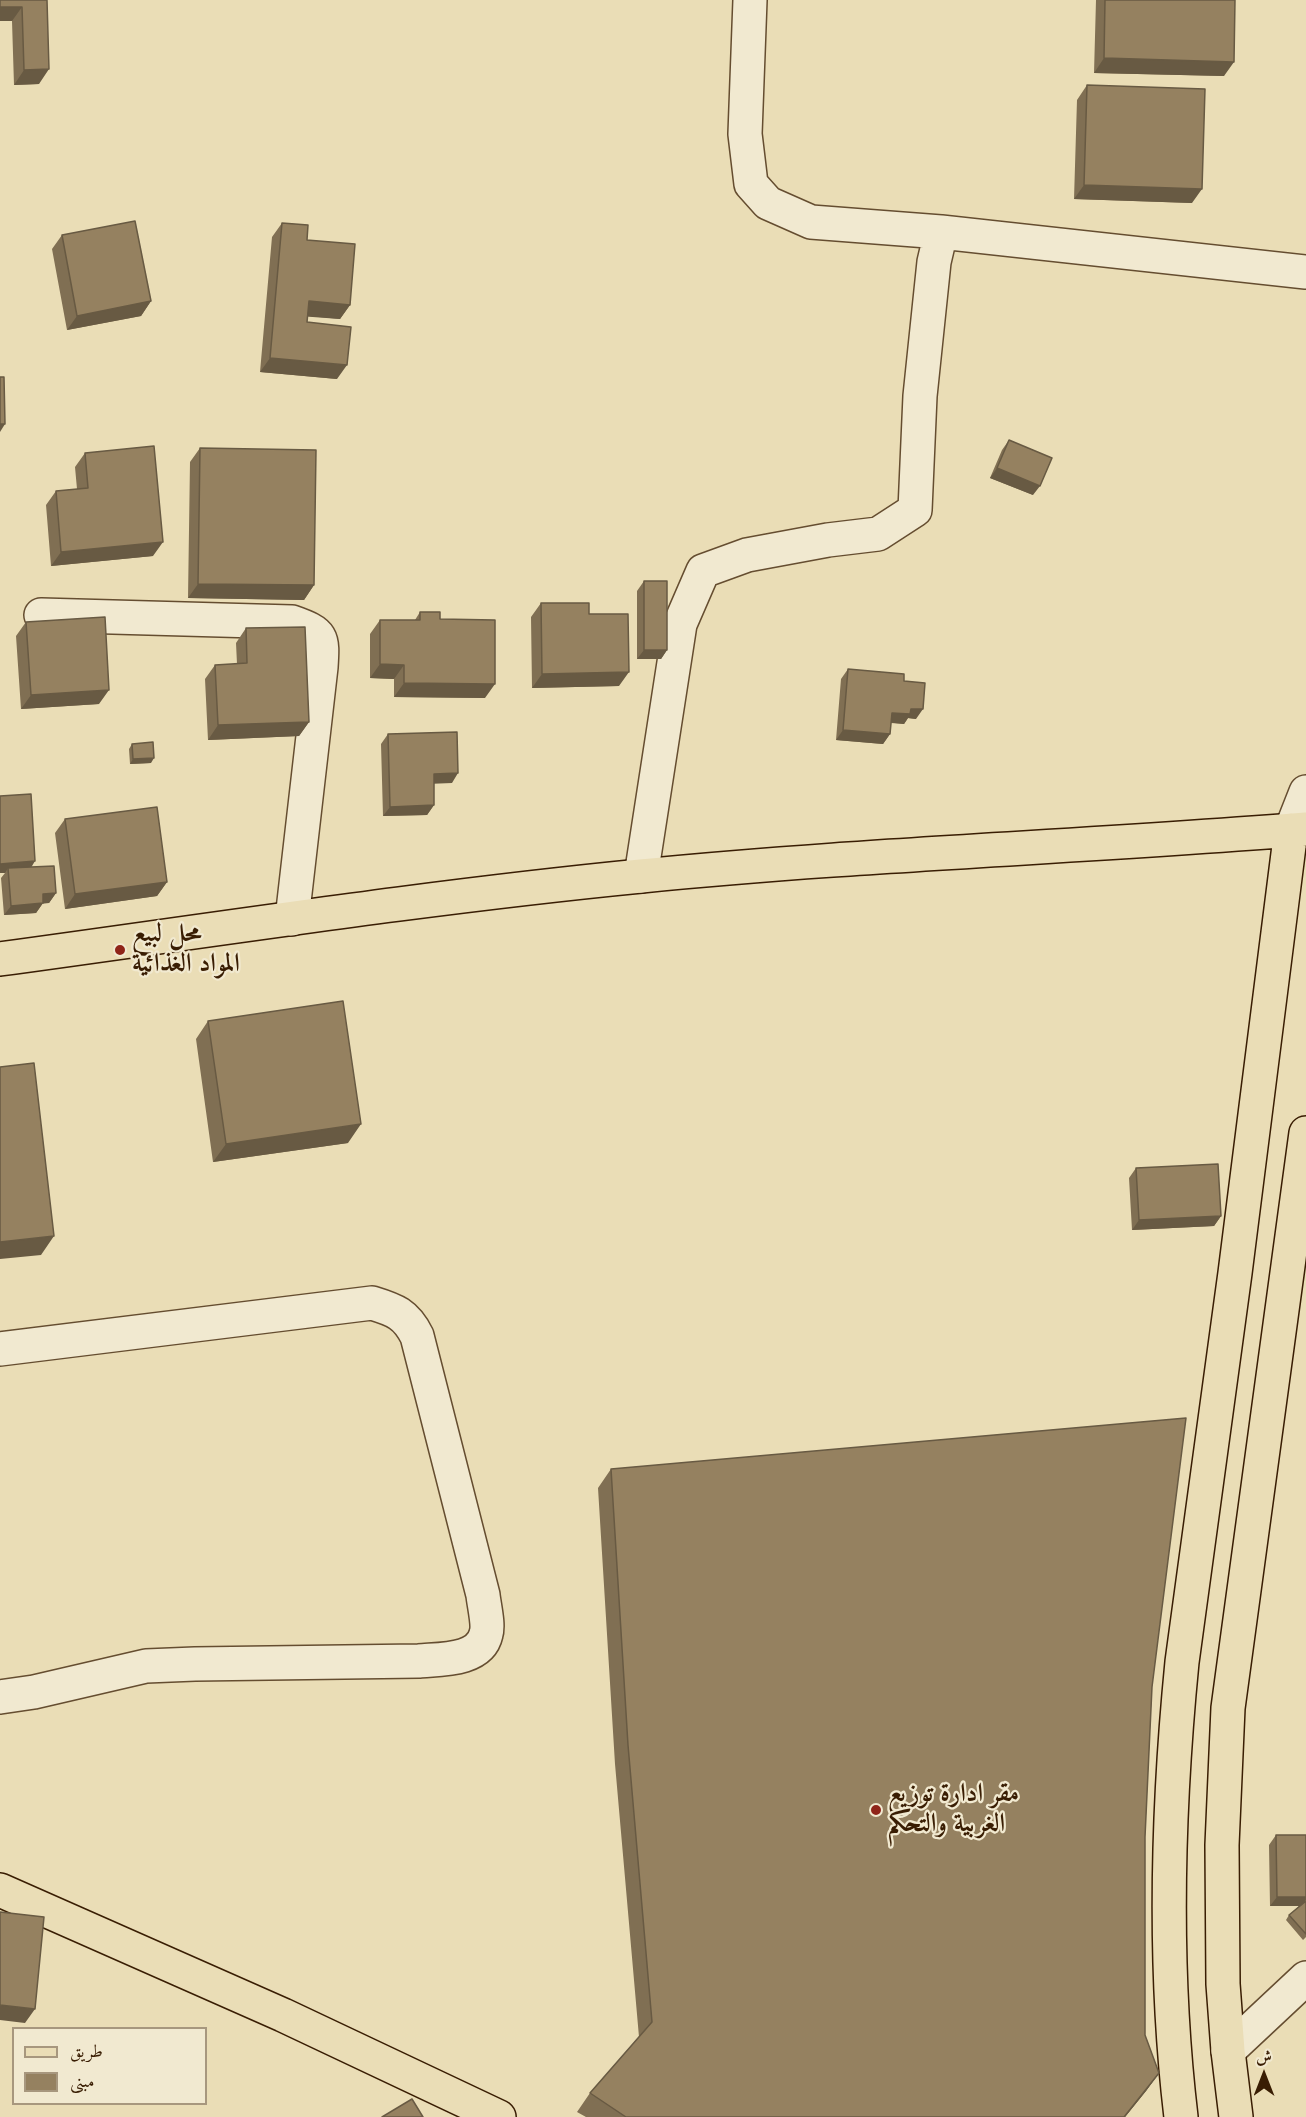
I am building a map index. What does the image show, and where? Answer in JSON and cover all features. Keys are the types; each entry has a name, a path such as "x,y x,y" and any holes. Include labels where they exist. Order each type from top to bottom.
{"main road":[{"path":"0,959 292,919 641,876 881,857 1298,829 1177,1715 1169,1846 1169,1983 1181,2117"},
{"path":"1236,2117 1222,1984 1222,1845 1228,1708 1306,1133"},
{"path":"0,1890 283,2015 499,2117"}],"street":[{"path":"750,0 745,134 751,184 768,203 811,222 941,232 1306,272"},
{"path":"641,876 680,624 703,570 747,555 828,540 878,534 915,510 920,396 934,262 941,232"},
{"path":"41,615 292,622 313,629 322,643 321,667 292,919"},
{"path":"1298,829 1306,792"},
{"path":"0,1349 372,1303 402,1315 410,1323 417,1336 483,1595 486,1634 479,1645 467,1654 446,1658 419,1661 146,1666 34,1692 0,1697"},
{"path":"1228,2051 1306,1978"}],"building":[{"path":"0,0 47,0 49,69 24,70 22,7 0,7"},
{"path":"1105,0 1235,0 1234,62 1104,58"},
{"path":"1087,85 1205,89 1202,189 1084,185"},
{"path":"135,221 151,301 77,316 62,235"},
{"path":"282,223 308,225 307,240 355,244 350,305 309,301 307,322 351,327 347,365 270,358"},
{"path":"0,377 4,377 5,424 0,424"},
{"path":"1009,440 1052,458 1040,486 997,468"},
{"path":"154,446 163,542 61,552 56,491 88,488 85,453"},
{"path":"200,448 316,450 314,585 198,584"},
{"path":"644,581 667,581 667,650 644,650"},
{"path":"541,603 589,603 589,614 628,614 629,672 542,674"},
{"path":"420,612 440,612 440,619 495,620 495,684 404,683 404,665 380,664 380,620 420,620"},
{"path":"105,617 109,690 31,695 26,622"},
{"path":"305,627 309,722 218,725 215,665 247,663 246,628"},
{"path":"848,669 904,674 904,681 925,683 923,709 911,709 910,714 892,713 890,734 843,730"},
{"path":"457,732 458,773 434,774 434,805 390,807 388,734"},
{"path":"153,742 154,758 133,759 132,744"},
{"path":"31,794 35,861 0,864 0,796"},
{"path":"157,807 167,882 75,894 65,819"},
{"path":"54,866 56,893 43,894 43,903 11,906 8,868"},
{"path":"343,1001 361,1124 226,1144 208,1021"},
{"path":"34,1063 54,1236 0,1242 0,1067"},
{"path":"1218,1164 1221,1216 1139,1220 1136,1168"},
{"name":"مقر ادارة توزيع الغربية والتحكم","path":"1186,1418 1152,1687 1145,1837 1145,2035 1159,2073 1124,2117 626,2117 590,2093 652,2022 628,1745 611,1469"},
{"path":"1276,1835 1306,1835 1306,1897 1277,1897"},
{"path":"1306,1901 1306,1934 1289,1915"},
{"path":"0,1912 44,1917 35,2009 0,2005"},
{"path":"412,2099 423,2117 382,2117"}],"place":[{"name":"محل لبيع المواد الغذائية","path":"120,950"},
{"name":"مقر ادارة توزيع الغربية والتحكم","path":"876,1810"}]}
